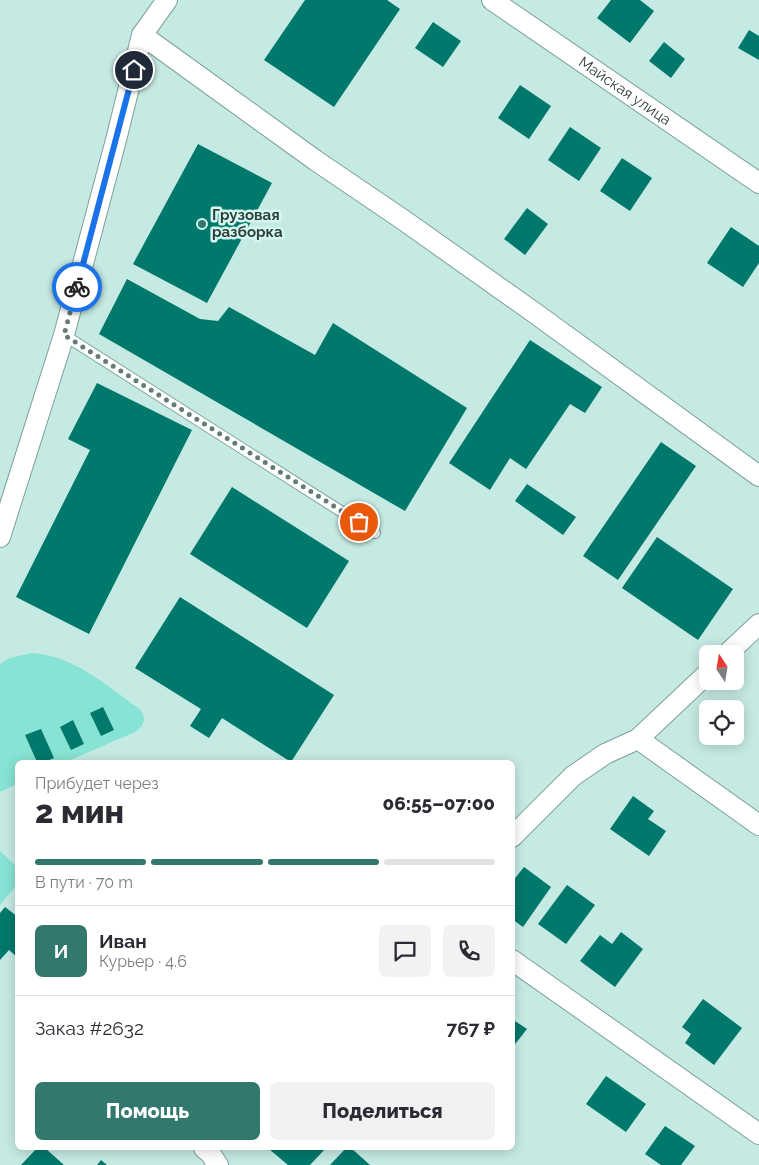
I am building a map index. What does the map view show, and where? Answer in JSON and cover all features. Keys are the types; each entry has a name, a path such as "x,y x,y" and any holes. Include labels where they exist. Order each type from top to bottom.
{"street":[{"path":"0,538 64,335 142,35 167,0"},
{"name":"Майская улица","path":"492,0 759,183"},
{"path":"142,35 315,160 532,311 759,476"},
{"path":"737,645 759,624"},
{"path":"515,834 573,776 605,754 638,740 699,682"},
{"path":"638,740 759,825"},
{"path":"515,962 759,1134"}],"lane":[{"path":"64,335 375,533"}],"green space":[{"path":"31,653 46,655 74,665 100,680 137,707 144,717 143,723 135,732 71,760 15,760 15,785 0,792 0,664 10,658"},
{"path":"0,851 15,865 15,887 0,905"}],"building":[{"path":"305,0 387,0 400,9 334,107 264,60"},
{"path":"611,0 640,0 654,11 630,43 597,18"},
{"path":"433,22 461,41 443,67 415,48"},
{"path":"749,30 759,36 759,60 738,48"},
{"path":"664,42 685,59 671,78 649,61"},
{"path":"520,85 551,106 529,139 498,118"},
{"path":"570,127 601,148 579,181 548,160"},
{"name":"Грузовая разборка","path":"198,144 272,183 207,303 133,264"},
{"path":"622,158 652,178 630,211 600,191"},
{"path":"527,208 548,224 525,255 504,239"},
{"path":"731,227 759,246 759,263 743,287 707,263"},
{"path":"127,279 200,319 218,321 229,307 315,355 333,323 467,408 405,511 99,334"},
{"path":"530,340 602,387 585,413 570,404 526,469 510,458 490,490 449,463"},
{"path":"97,383 192,430 89,634 16,597 90,450 68,439"},
{"path":"661,442 696,466 618,580 583,556"},
{"path":"527,484 576,517 563,535 515,501"},
{"path":"232,487 349,561 307,628 190,554"},
{"path":"657,537 733,589 698,640 622,588"},
{"path":"180,597 334,695 292,760 288,760 222,718 209,738 190,726 201,709 135,668"},
{"path":"103,707 114,730 101,736 90,713"},
{"path":"73,720 84,744 71,750 60,727"},
{"path":"41,729 54,758 36,760 25,735"},
{"path":"633,796 654,811 648,819 666,831 649,856 610,829"},
{"path":"524,867 551,887 523,927 515,921 515,878"},
{"path":"567,885 595,905 566,944 538,924"},
{"path":"5,907 15,915 15,955 9,950 0,960 0,913"},
{"path":"621,932 643,949 615,987 580,961 600,935 612,944"},
{"path":"703,999 742,1028 714,1065 685,1043 691,1034 682,1027"},
{"path":"515,1021 527,1029 515,1044"},
{"path":"606,1076 646,1104 626,1132 586,1104"},
{"path":"665,1126 695,1146 681,1165 661,1165 645,1154"},
{"path":"35,1150 47,1150 64,1165 21,1165"},
{"path":"270,1150 324,1150 310,1165 288,1165"},
{"path":"344,1150 353,1150 370,1165 330,1165"},
{"path":"101,1160 107,1165 97,1165"}],"way so far":[{"path":"77,287 64,335 359,522"}],"place":[{"name":"Грузовая разборка","path":"202,224"}],"route":[{"path":"77,287 134,70"}]}
